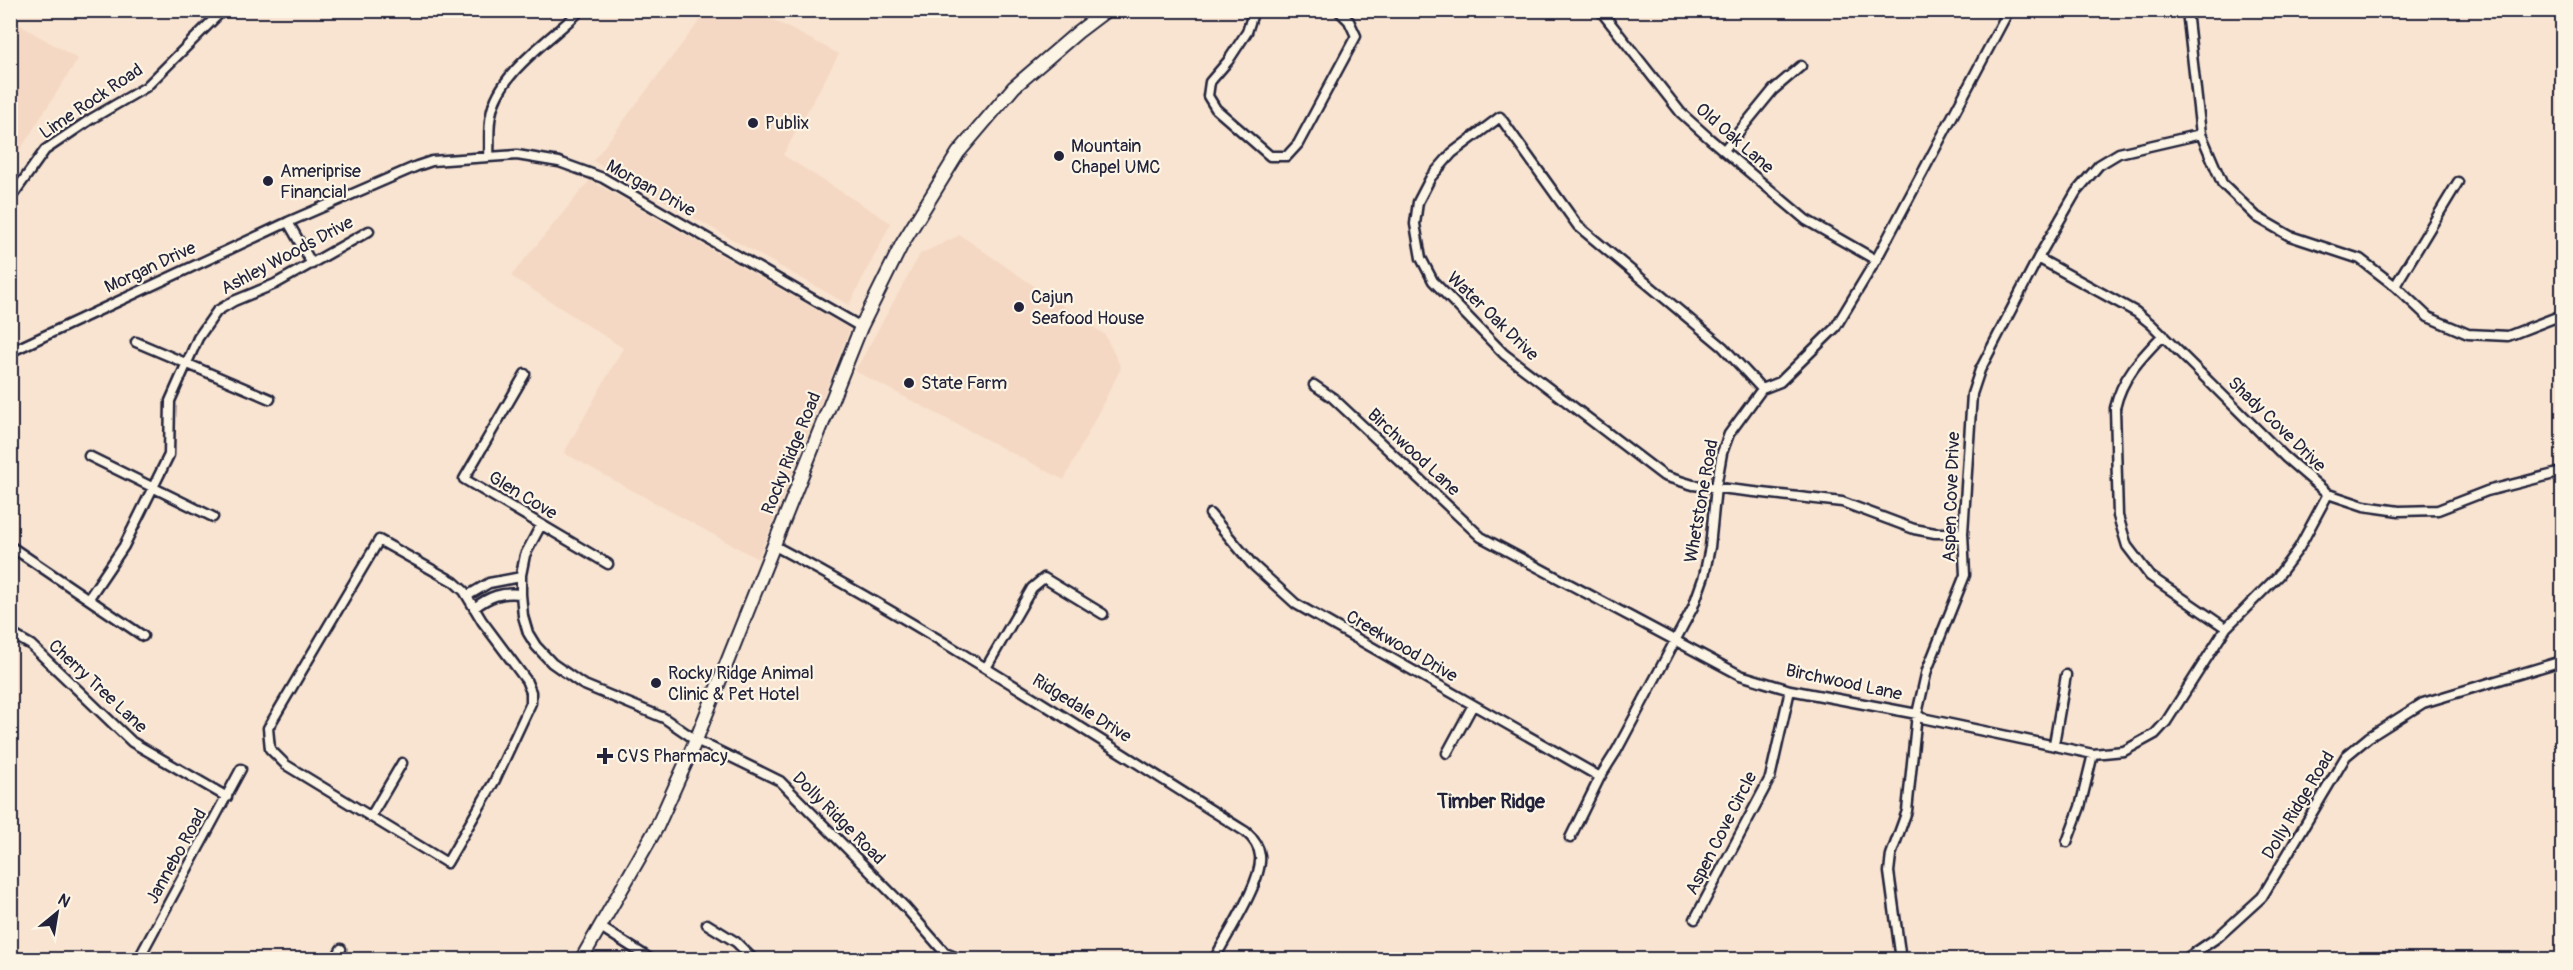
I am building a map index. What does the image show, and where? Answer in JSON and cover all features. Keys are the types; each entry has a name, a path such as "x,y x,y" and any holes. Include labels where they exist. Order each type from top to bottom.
{"main road":[{"name":"Rocky Ridge Road","path":"581,960 657,827 696,740 861,327 902,244 958,153 1014,87 1107,10"}],"street":[{"name":"Lime Rock Road","path":"10,199 45,150 91,119 146,87 223,10"},
{"path":"489,157 491,114 497,98 513,75 533,53 581,10"},
{"path":"1254,10 1247,32 1228,61 1210,82 1208,96 1216,109 1270,156 1287,156 1298,144 1356,36 1349,21 1338,10"},
{"name":"Old Oak Lane","path":"1600,10 1681,113 1806,220 1876,260"},
{"name":"Whetstone Road","path":"1570,838 1600,777 1617,750 1693,607 1704,576 1710,547 1716,486 1722,453 1729,434 1762,389 1780,381 1835,328 1876,260 2009,10"},
{"path":"2139,10 2187,11 2201,134 2222,183 2256,217 2290,236 2360,259 2395,286 2428,317 2468,334 2508,336 2562,315"},
{"path":"1724,150 1773,90 1801,66"},
{"name":"Water Oak Drive","path":"1762,389 1723,347 1578,226 1500,117 1452,153 1431,177 1418,202 1415,224 1421,258 1433,281 1504,354 1664,476 1693,485 1842,502 1914,529 1935,533 1963,533"},
{"name":"Aspen Cove Drive","path":"1901,960 1889,872 1891,855 1907,811 1917,714 1927,670 1965,575 1963,533 1972,394 1980,370 2038,258 2076,192 2099,165 2119,153 2201,134"},
{"name":"Morgan Drive","path":"10,352 362,188 432,161 518,155 552,161 603,178 861,327"},
{"path":"2395,286 2458,182"},
{"path":"288,222 312,264"},
{"name":"Ashley Woods Drive","path":"89,598 124,546 169,455 170,401 198,338 217,311 234,300 274,284 312,264 369,231"},
{"name":"Shady Cove Drive","path":"2038,258 2136,312 2163,335 2284,457 2328,494 2364,506 2399,511 2438,510 2487,491 2562,472"},
{"path":"2163,335 2132,368 2118,395 2115,408 2118,516 2127,546 2150,576 2226,628"},
{"path":"136,342 270,399"},
{"name":"Glen Cove","path":"525,374 464,479 608,564"},
{"name":"Birchwood Lane","path":"1314,385 1333,398 1481,537 1740,675 1790,690 1917,714 1922,718 2093,754 2124,751 2154,734 2166,722 2226,628 2278,576 2299,548 2328,494"},
{"path":"89,456 213,517"},
{"name":"Creekwood Drive","path":"1210,514 1251,564 1296,604 1600,777"},
{"name":"Dolly Ridge Road","path":"541,525 525,555 521,594 523,616 528,633 536,646 552,663 582,684 664,718 696,740 780,781 905,907 944,956 963,960"},
{"path":"379,540 454,582 467,596 526,680 531,692 531,702 495,780 447,863 286,765 270,749 268,728 379,540"},
{"name":"Ridgedale Drive","path":"772,545 848,585 986,668 1246,832 1255,841 1260,856 1256,880 1214,960"},
{"path":"10,546 143,636"},
{"path":"467,596 489,583 521,577"},
{"path":"986,668 1032,588 1044,578 1103,614"},
{"path":"474,608 487,598 504,592 521,594"},
{"name":"Cherry Tree Lane","path":"10,633 31,645 132,742 227,797"},
{"name":"Dolly Ridge Road","path":"2184,960 2218,937 2262,897 2346,756 2369,737 2422,703 2562,661"},
{"path":"2054,744 2066,675"},
{"name":"Aspen Cove Circle","path":"1695,919 1770,778 1790,690"},
{"path":"1447,753 1473,705"},
{"path":"2067,842 2080,807 2093,754"},
{"path":"371,816 402,763"},
{"name":"Jannebo Road","path":"138,960 241,769"},
{"path":"707,924 736,942 754,960"},
{"path":"599,926 652,960"},
{"path":"335,960 341,949"}],"shaded area":[{"path":"707,11 756,11 839,54 783,155 891,223 849,305 593,161"},
{"path":"11,20 78,59 11,164"},
{"path":"590,180 850,329 758,559 564,453 623,348 511,276"},
{"path":"960,235 1105,335 1121,368 1064,480 855,371 920,254"}],"place":[{"name":"Publix","path":"753,123"},
{"name":"Mountain Chapel UMC","path":"1059,156"},
{"name":"Ameriprise Financial","path":"268,181"},
{"name":"Cajun Seafood House","path":"1019,307"},
{"name":"State Farm","path":"909,383"},
{"name":"Rocky Ridge Animal Clinic & Pet Hotel","path":"656,683"},
{"name":"CVS Pharmacy","path":"605,756"}],"district":[{"name":"Timber Ridge","path":"1491,801"}]}
